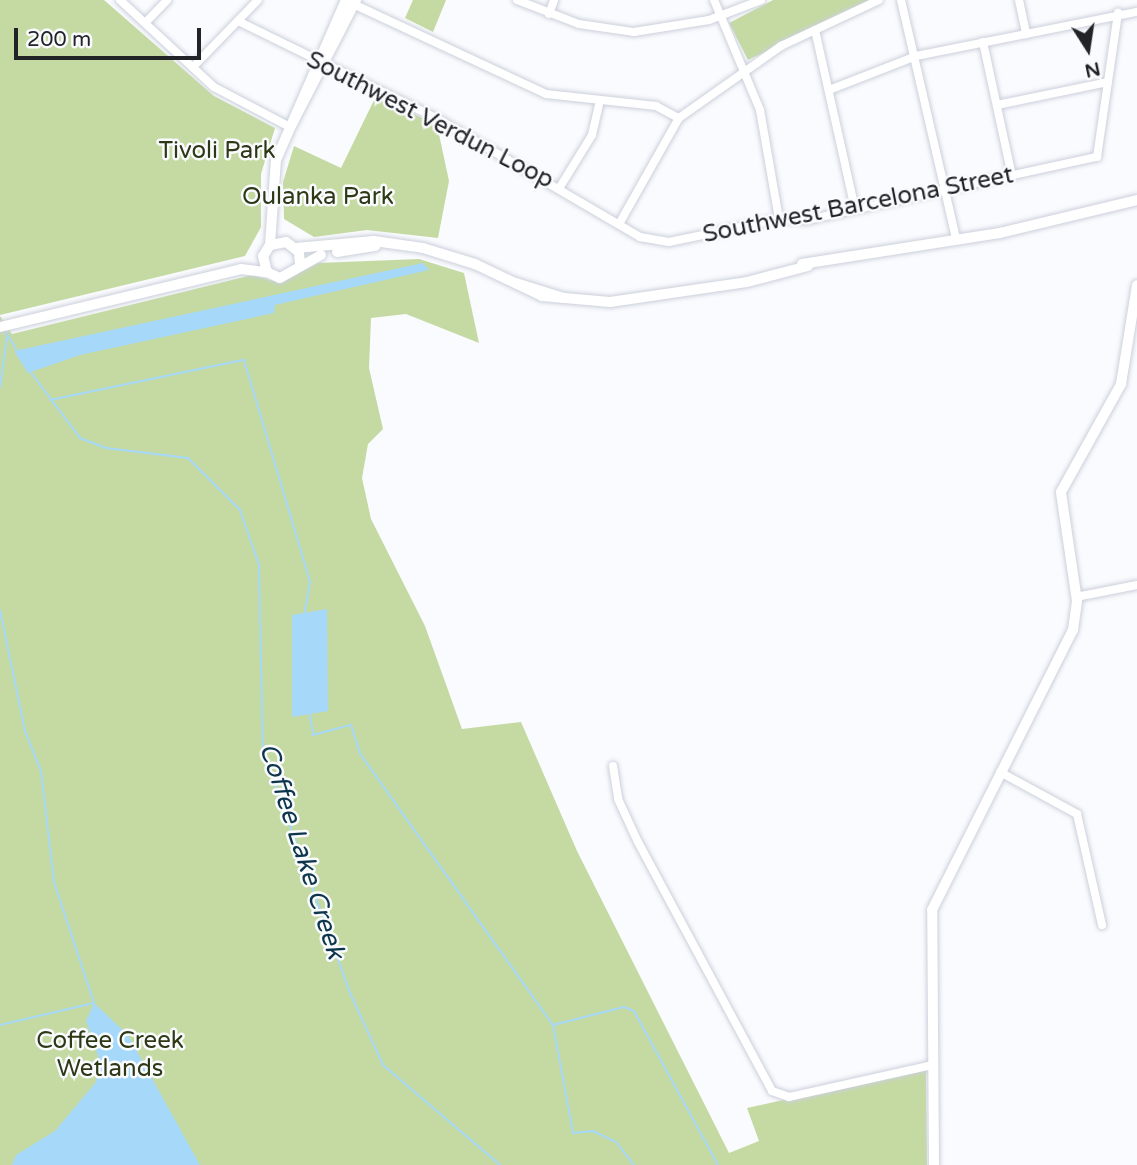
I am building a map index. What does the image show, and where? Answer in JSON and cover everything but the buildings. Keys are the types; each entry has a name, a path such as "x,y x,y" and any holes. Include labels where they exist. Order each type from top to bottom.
{"main road":[{"path":"0,327 57,309 241,269 263,256 270,245 380,244 446,254 542,296 639,301 956,239 1137,200"},
{"path":"241,269 289,277 300,264 380,244"},
{"path":"291,245 300,264"},
{"path":"263,256 267,272"},
{"path":"934,1165 934,904 1071,634 1076,597 1062,488 1121,384 1137,285"}],"street":[{"path":"120,0 147,21 214,87 291,126"},
{"path":"147,21 166,0"},
{"path":"193,67 258,0"},
{"path":"517,0 549,14 634,32 721,18 761,0"},
{"path":"549,14 554,0"},
{"path":"714,0 760,110 779,219"},
{"path":"619,224 679,118 743,74 815,30 879,0"},
{"path":"901,0 956,239"},
{"path":"1019,0 1026,34"},
{"path":"270,245 274,222 273,170 349,1 523,86 599,105 656,106 679,118"},
{"path":"829,90 916,57 1118,13 1137,12"},
{"path":"997,105 1108,82 1118,13"},
{"name":"Southwest Verdun Loop","path":"237,21 559,187 619,224"},
{"path":"815,30 855,209"},
{"path":"983,42 1012,176"},
{"name":"Southwest Barcelona Street","path":"619,224 640,237 669,242 779,219 855,209 944,186 1012,176 1099,155 1108,82"},
{"path":"559,187 592,135 599,105"},
{"path":"274,222 291,245"},
{"path":"1076,597 1137,584"},
{"path":"613,766 618,799 638,842 772,1091 789,1097 932,1065"},
{"path":"1000,772 1074,810 1102,925"}],"green space":[{"name":"Tivoli Park","path":"0,0 104,0 214,96 275,128 261,174 261,227 245,256 0,315"},
{"path":"413,0 446,0 433,32 405,18"},
{"path":"773,0 877,0 748,60 729,23"},
{"name":"Oulanka Park","path":"376,96 437,125 449,181 438,238 367,230 314,237 284,219 283,182 294,146 341,168"},
{"name":"Coffee Creek Wetlands","path":"419,259 464,273 479,343 406,314 371,318 369,368 383,429 368,444 362,478 371,519 425,626 462,729 521,722 577,851 729,1153 759,1141 747,1108 926,1068 927,1165 0,1165 0,316 12,334 252,275 280,283 318,263"}],"water":[{"path":"423,263 429,270 275,305 274,313 80,355 28,373 14,351"},
{"path":"327,609 328,711 292,717 292,615"},
{"path":"94,1003 128,1035 200,1165 12,1165 16,1155 55,1131 96,1082 99,1059 86,1021"}],"waterway":[{"name":"Coffee Lake Creek","path":"5,331 17,350"},
{"path":"0,387 7,337"},
{"path":"50,400 244,360 310,582 304,615"},
{"name":"Coffee Lake Creek","path":"29,370 80,438 106,448 188,458 240,510 259,565 263,751 351,995 383,1065 500,1165"},
{"path":"0,610 25,731 41,771 54,882 94,1003 0,1025"},
{"path":"310,715 313,735 351,725 361,755 553,1025 573,1133 593,1131 616,1142 634,1165"},
{"path":"553,1025 624,1007 634,1011 718,1165"}]}
